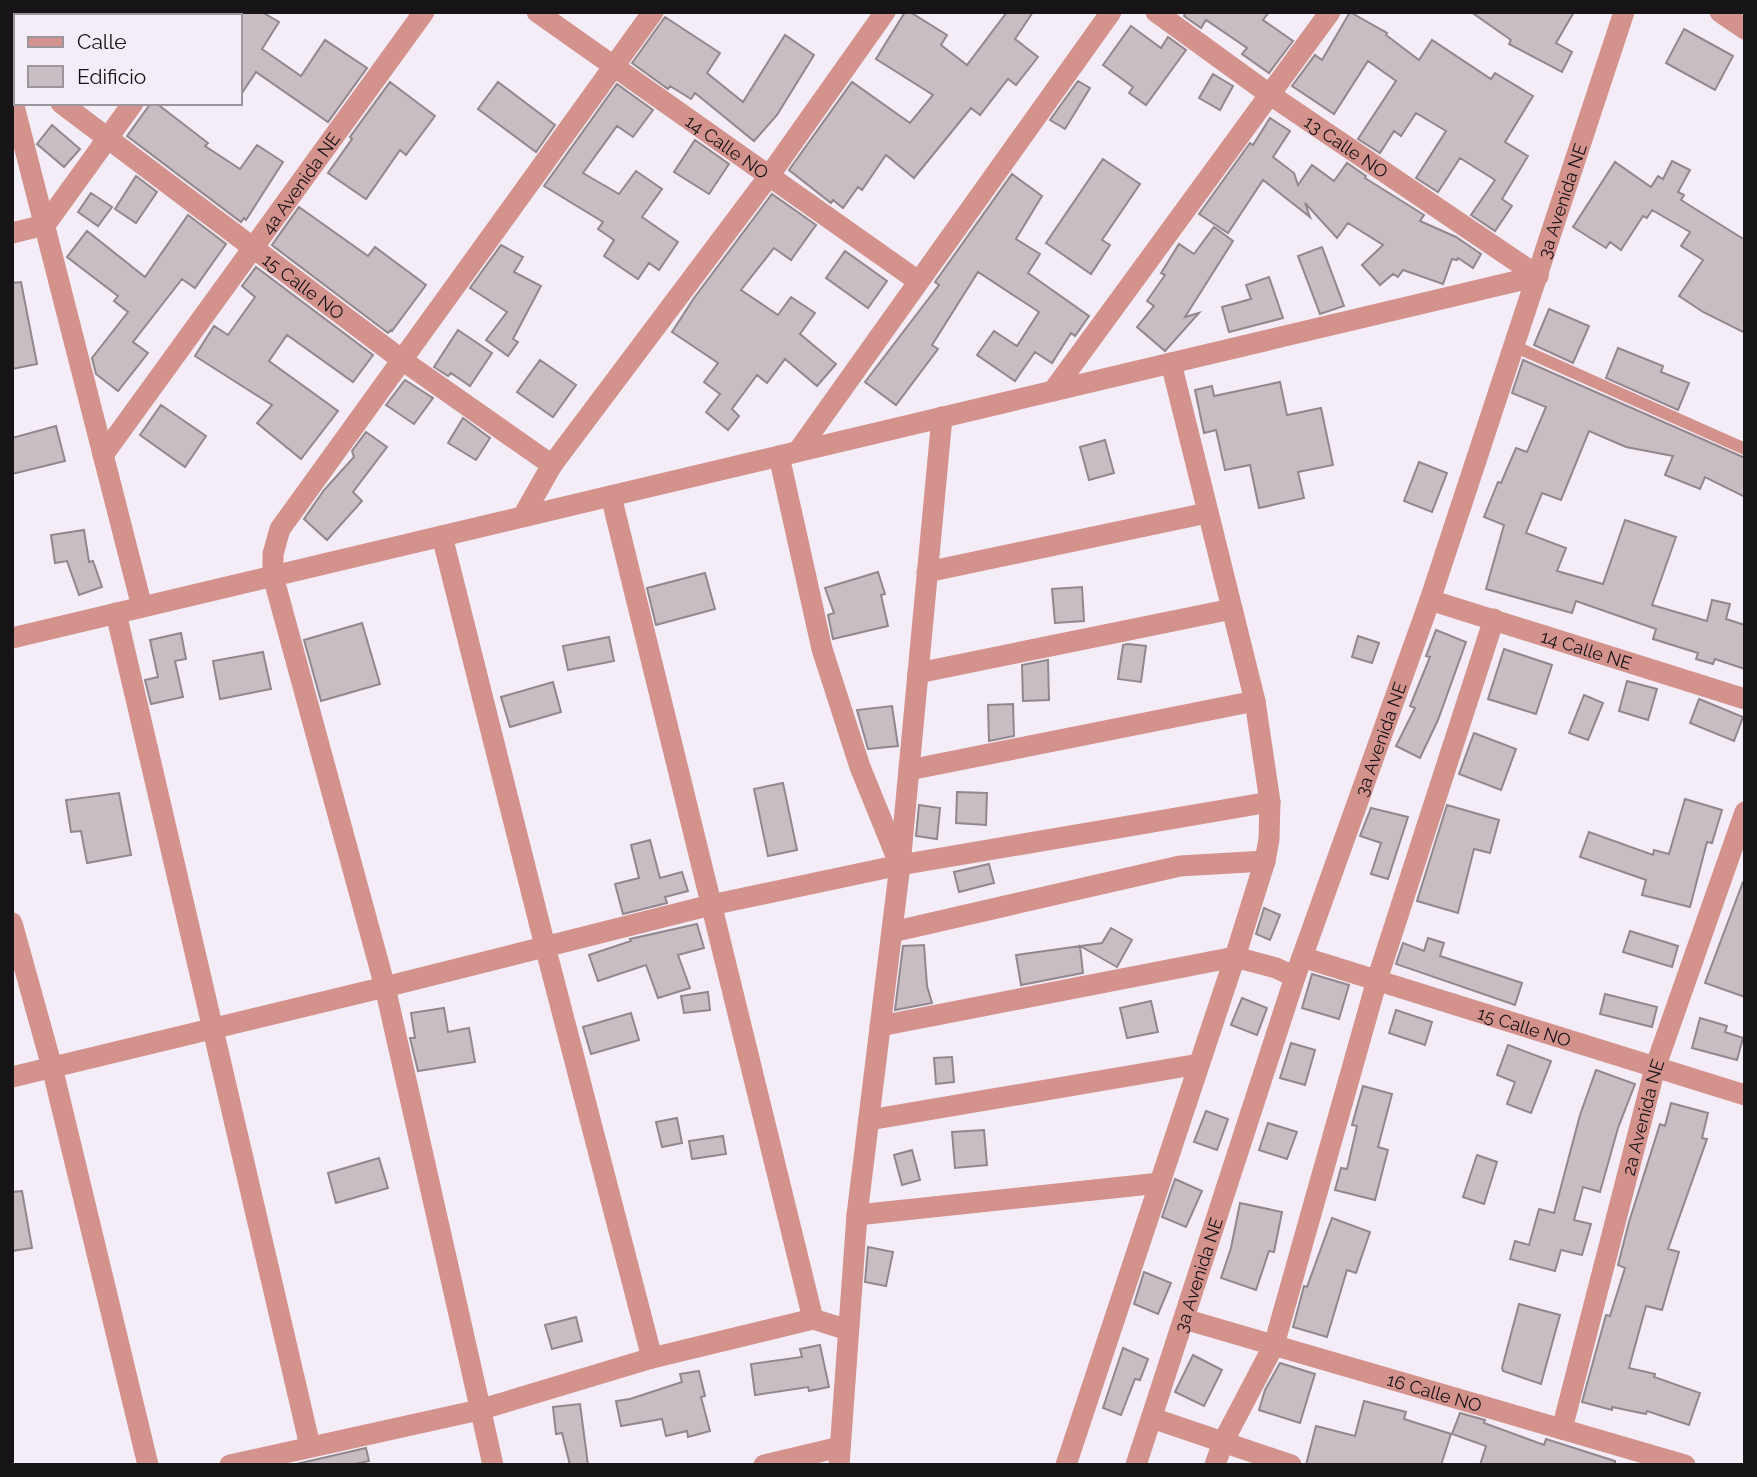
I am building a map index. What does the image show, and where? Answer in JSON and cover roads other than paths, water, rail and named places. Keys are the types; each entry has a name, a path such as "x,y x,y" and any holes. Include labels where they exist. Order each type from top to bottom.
{"street":[{"name":"4a Avenida NE","path":"103,455 424,12"},
{"name":"14 Calle NO","path":"537,12 918,281"},
{"path":"493,1465 385,987 273,576 273,554 280,529 653,12"},
{"path":"523,516 552,465 769,176 885,12"},
{"path":"900,865 860,767 822,649 788,454 918,281 1111,12"},
{"name":"13 Calle NO","path":"1156,12 1269,94 1538,276"},
{"path":"1053,391 1330,12"},
{"name":"3a Avenida NE","path":"1136,1465 1295,977 1430,600 1624,12"},
{"path":"1720,12 1745,29"},
{"path":"12,98 142,607"},
{"name":"15 Calle NO","path":"64,105 402,360 552,465"},
{"path":"12,233 45,225 132,105"},
{"path":"12,638 1538,276"},
{"path":"1066,1465 1235,957 1265,861 1269,839 1270,802 1255,701 1171,363"},
{"path":"764,1465 839,1456 857,1215 900,865 942,417"},
{"path":"611,496 813,1319"},
{"path":"927,572 1207,513"},
{"path":"442,536 652,1358"},
{"name":"14 Calle NE","path":"1430,600 1745,698"},
{"path":"918,673 1232,609"},
{"path":"116,613 310,1446"},
{"path":"1215,1465 1223,1442 1274,1345 1377,981 1494,619"},
{"path":"909,770 1255,701"},
{"path":"12,1077 711,905 900,865 1270,802"},
{"name":"2a Avenida NE","path":"1562,1429 1655,1068 1745,812"},
{"path":"892,932 1180,866 1265,861"},
{"path":"12,923 52,1067 148,1465"},
{"path":"880,1026 1235,957 1276,968 1295,977"},
{"name":"15 Calle NO","path":"1302,957 1745,1095"},
{"path":"869,1120 1199,1065"},
{"path":"857,1215 1160,1183"},
{"path":"230,1465 479,1410 652,1358 813,1319 848,1330"},
{"name":"16 Calle NO","path":"1184,1319 1685,1465"},
{"path":"1152,1418 1291,1465"}],"lane":[{"path":"1514,346 1745,449"}]}
